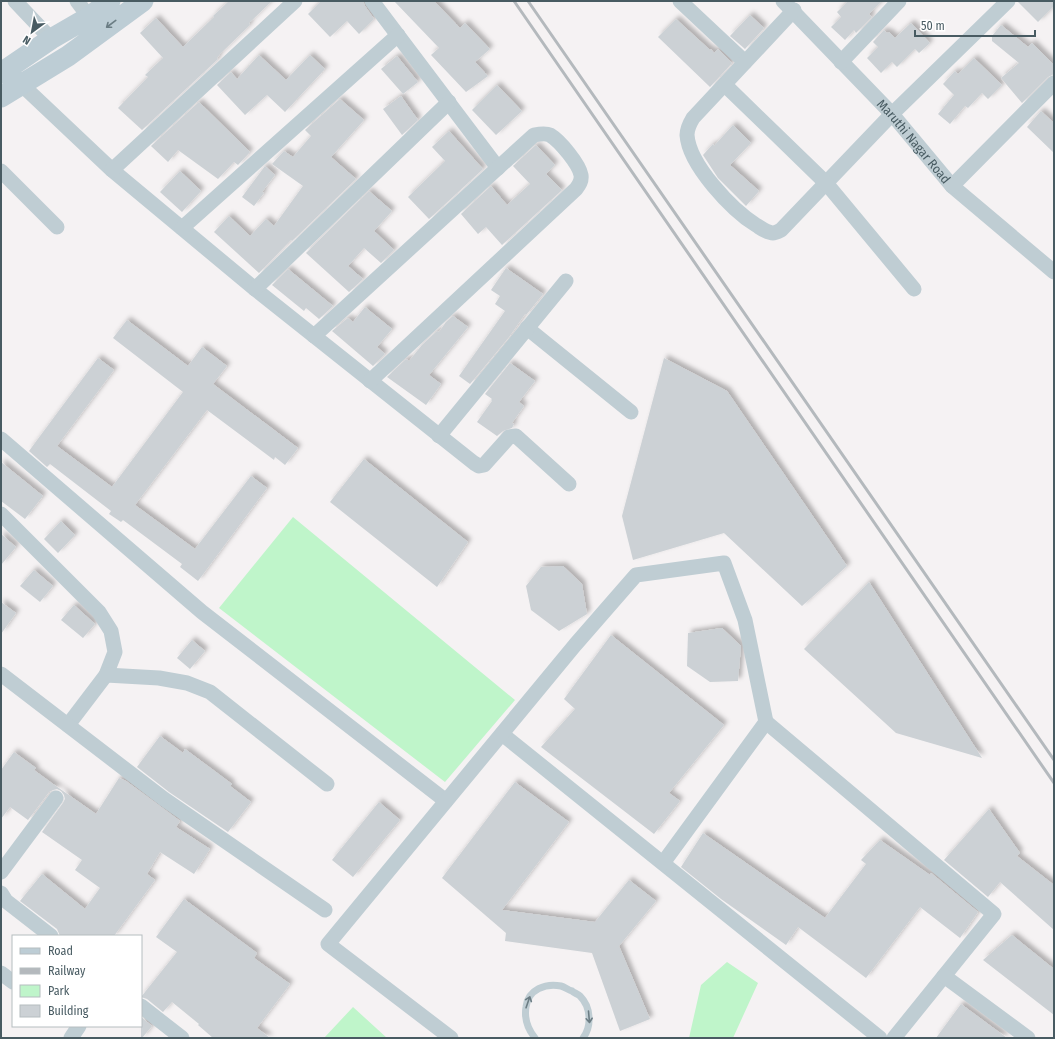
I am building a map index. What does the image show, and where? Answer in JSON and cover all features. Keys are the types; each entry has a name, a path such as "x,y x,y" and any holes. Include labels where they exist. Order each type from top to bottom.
{"street":[{"path":"15,1 51,39"},
{"path":"110,1 83,9 51,39 5,70 112,170 255,289 474,463 479,466 484,465 509,437 516,436 570,484"},
{"path":"1,97 68,56 143,1"},
{"path":"112,170 295,1"},
{"path":"372,1 450,102 498,168"},
{"path":"680,1 745,62"},
{"path":"841,62 899,1"},
{"path":"788,6 745,62 693,118 688,127 687,135 693,155 703,173 734,209 762,229 773,233 781,230 892,114 1008,1"},
{"name":"Maruthi Nagar Road","path":"788,6 892,114 952,186 1054,272"},
{"path":"182,228 398,35"},
{"path":"952,186 1054,83"},
{"path":"725,85 826,183 914,289"},
{"path":"255,289 450,102"},
{"path":"314,336 534,135 542,133 550,135 571,155 581,174 581,183 576,190 370,381"},
{"path":"4,180 57,227"},
{"path":"439,436 566,282"},
{"path":"527,328 631,412"},
{"path":"1,440 202,612 446,801"},
{"path":"1,514 99,612 111,631 115,652 106,675 68,725"},
{"path":"451,1038 328,944 575,645 636,574 724,562 745,620 766,722 994,914 894,1038"},
{"path":"1,674 164,799 325,910"},
{"path":"106,675 159,678 186,684 210,692 327,784"},
{"path":"663,863 766,722"},
{"path":"502,734 880,1038"},
{"path":"1,872 56,798"},
{"path":"1,893 6,901 50,935"},
{"path":"1,973 12,981"},
{"path":"944,976 1028,1038"},
{"path":"142,1007 176,1037"}],"lane":[{"path":"535,1038 529,1031 525,1018 526,1004 530,995 540,987 548,985 562,986 580,996 588,1010 590,1025 583,1038"}],"green space":[{"path":"293,517 515,700 445,782 219,608"},
{"path":"727,962 758,983 733,1038 689,1038 701,985"},
{"path":"353,1007 387,1038 324,1038"}],"building":[{"path":"229,1 272,1 220,54 217,58 218,59 142,130 118,108 148,77 145,75 163,58 140,33 156,18 183,47"},
{"path":"321,1 363,1 374,19 359,34 347,21 330,37 308,14"},
{"path":"394,1 434,1 460,28 465,23 490,49 475,62 488,76 466,92 431,55 439,48"},
{"path":"848,1 882,1 869,14 872,17 856,33 854,30 845,40 831,27 841,17 837,12"},
{"path":"1017,1 1054,1 1054,6 1038,22"},
{"path":"750,15 764,28 745,49 730,36"},
{"path":"676,19 710,50 711,49 714,53 718,49 732,63 710,87 658,37"},
{"path":"911,23 930,43 919,53 915,49 897,67 892,62 881,73 867,58 878,47 873,42 884,30 887,33 889,32 895,38"},
{"path":"1001,25 1028,47 1032,43 1054,65 1054,74 1048,77 1022,103 1001,78 1019,63 992,41 992,36"},
{"path":"259,55 286,80 310,55 325,69 285,112 267,95 245,115 217,85 231,72 237,79"},
{"path":"397,56 418,82 403,94 381,69"},
{"path":"974,58 1002,85 988,99 982,93 968,108 965,106 950,124 938,114 954,95 943,84 955,71 958,74"},
{"path":"497,85 522,111 496,135 472,110"},
{"path":"401,96 418,120 402,135 383,109"},
{"path":"340,99 364,120 331,157 356,179 292,241 291,240 259,273 214,232 229,216 250,236 266,219 274,226 303,186 272,164 284,151 293,157 311,136 305,130"},
{"path":"199,102 250,152 238,165 234,162 218,179 178,150 168,162 151,146"},
{"path":"1041,111 1054,123 1054,153 1027,127"},
{"path":"733,125 751,143 730,165 759,191 746,206 718,178 703,155 713,144 714,146"},
{"path":"449,131 483,169 429,219 408,197 445,161 432,147"},
{"path":"536,145 555,165 546,174 562,190 502,245 486,227 478,234 461,214 491,186 507,205 530,184 513,166"},
{"path":"265,166 275,175 262,192 264,193 254,206 242,197"},
{"path":"180,171 201,191 182,212 160,192"},
{"path":"369,191 392,211 374,231 394,250 381,263 364,248 348,266 363,279 349,292 306,253"},
{"path":"506,268 543,294 526,315 525,314 509,337 470,384 459,376 505,311 495,304 500,296 491,290"},
{"path":"288,269 333,306 319,319 306,308 304,311 272,285"},
{"path":"365,307 392,329 377,347 385,354 373,366 332,331 348,318 353,322"},
{"path":"453,316 468,327 429,375 441,384 426,405 387,377 406,359 409,361 422,345 437,331 439,332 446,322"},
{"path":"127,320 188,366 202,347 227,366 213,384 298,448 285,465 275,457 274,460 207,410 135,505 195,549 251,476 267,488 198,581 180,567 182,564 123,520 121,522 109,514 111,511 50,464 47,467 29,451 98,358 114,370 57,446 112,487 183,392 113,338"},
{"path":"664,358 727,391 847,566 802,606 724,533 633,560 622,516"},
{"path":"510,363 535,381 519,402 524,406 512,423 514,424 512,428 503,431 497,436 477,422 492,401 492,399 485,394"},
{"path":"364,459 468,542 437,587 330,502"},
{"path":"1,462 43,496 25,519 1,501"},
{"path":"61,521 75,535 58,553 44,539"},
{"path":"1,534 16,547 1,565"},
{"path":"563,566 582,584 587,614 559,631 531,610 526,586 541,567"},
{"path":"34,570 53,586 40,602 20,586"},
{"path":"869,582 982,758 896,733 804,649"},
{"path":"1,602 16,613 1,634"},
{"path":"74,605 95,624 83,638 61,620"},
{"path":"722,628 741,646 738,681 710,682 687,666 688,633"},
{"path":"611,635 724,725 669,793 680,801 654,834 541,747 575,709 564,699"},
{"path":"192,640 205,651 190,669 177,658"},
{"path":"160,736 183,753 185,749 232,784 230,786 251,802 228,832 169,792 137,767"},
{"path":"14,752 36,768 34,770 96,814 119,778 126,781 180,821 176,827 210,849 194,874 160,852 147,874 155,880 115,935 60,935 57,929 20,901 42,874 85,909 100,888 75,870 82,860 42,832 65,799 61,791 57,789 49,792 28,820 10,807 1,819 1,770"},
{"path":"515,782 569,822 502,910 595,922 629,880 656,901 619,946 650,1019 620,1031 592,953 505,941 506,933 442,878"},
{"path":"379,802 400,820 353,877 332,860"},
{"path":"989,809 1020,853 1017,856 1054,885 1054,930 1000,882 988,897 944,860"},
{"path":"703,833 825,918 866,864 861,860 880,840 930,875 931,873 978,912 960,938 920,907 866,978 798,927 786,945 721,899 681,867"},
{"path":"184,899 257,953 254,958 290,984 257,1028 270,1038 213,1038 198,1025 199,1024 172,1002 163,1012 147,999 142,997 177,952 156,937"},
{"path":"1012,935 1054,969 1054,1015 983,960"},
{"path":"961,1004 1007,1038 936,1038"},
{"path":"142,1018 152,1026 141,1038 141,1027"}],"railway":[{"path":"514,1 1054,783"},
{"path":"528,1 1054,760"}]}
